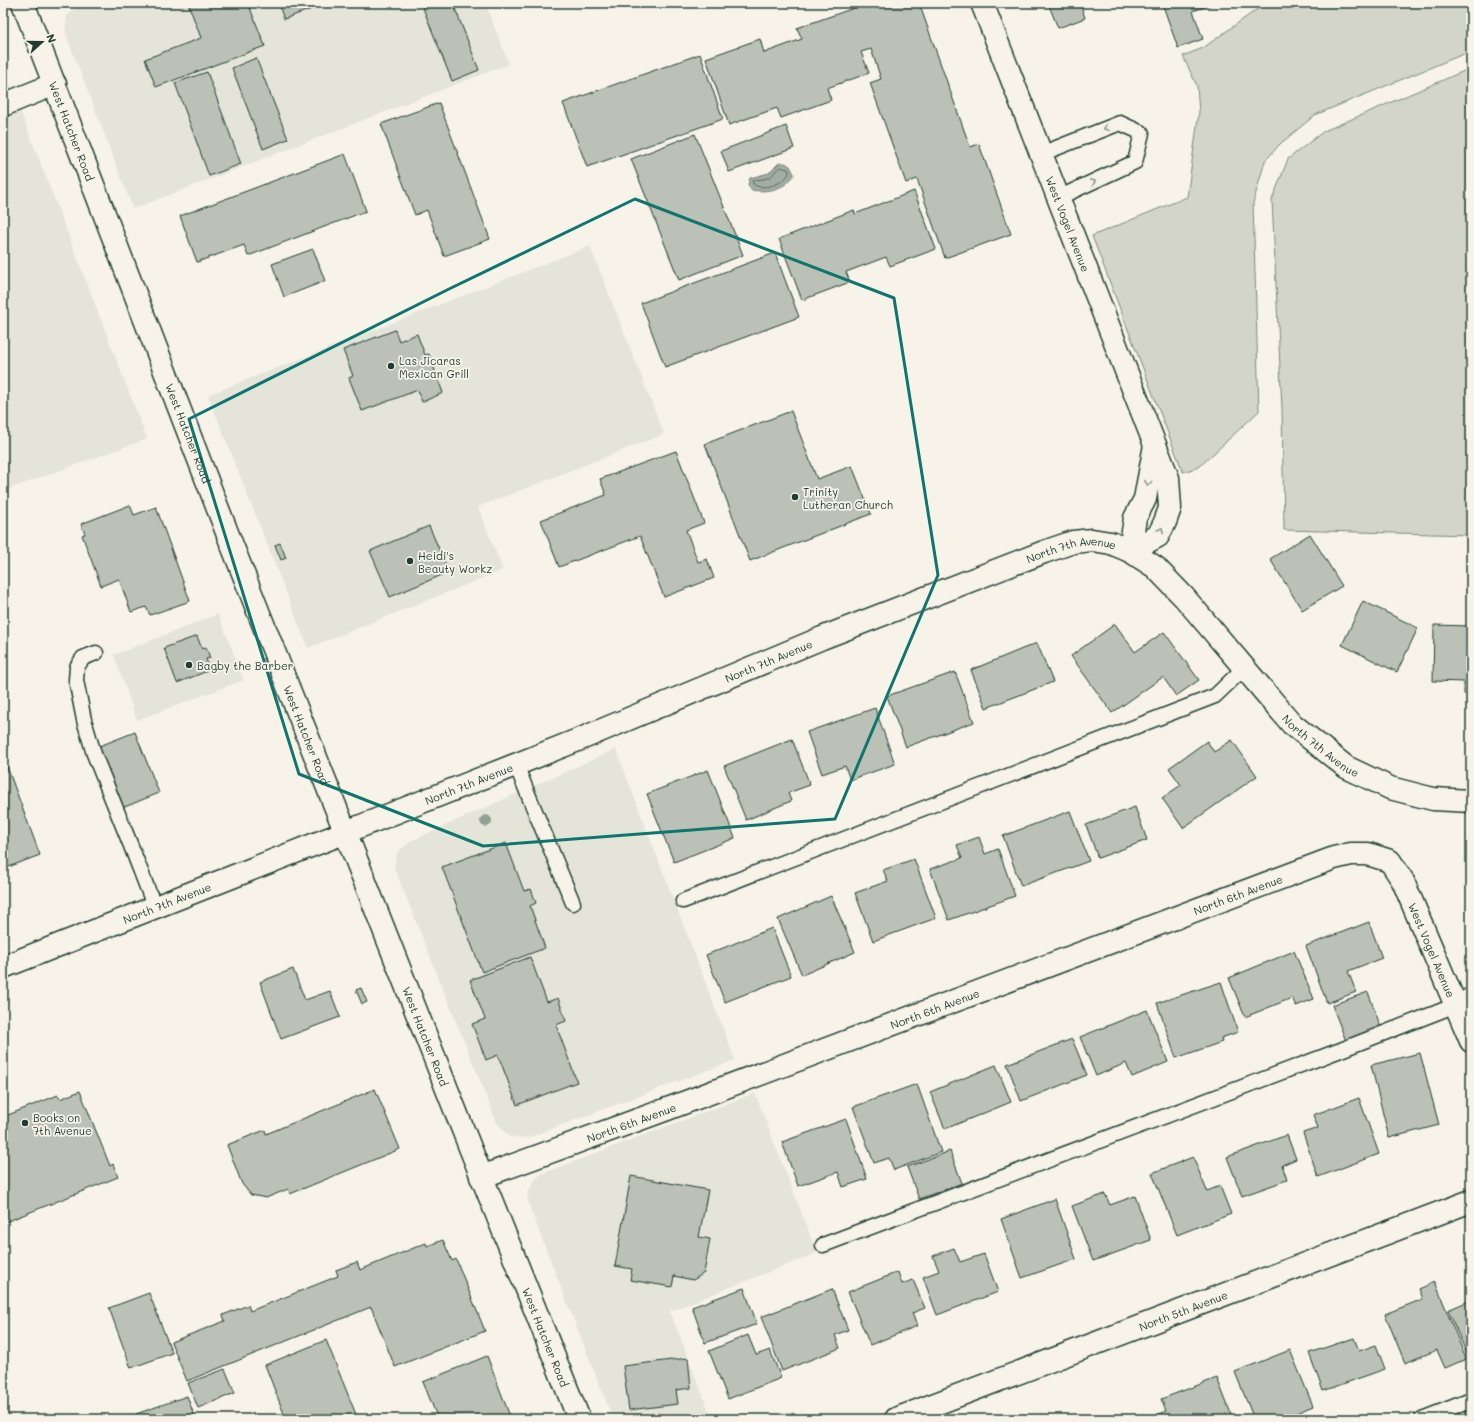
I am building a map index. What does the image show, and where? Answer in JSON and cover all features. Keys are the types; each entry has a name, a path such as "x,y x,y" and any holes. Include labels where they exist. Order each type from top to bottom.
{"street":[{"name":"West Hatcher Road","path":"24,3 228,535 579,1419"},
{"name":"West Vogel Avenue","path":"982,3 1168,478 1170,508 1166,522 1158,536 1130,551"},
{"path":"3,105 55,84"},
{"path":"1130,551 1135,518 1145,499 1155,445"},
{"name":"North 7th Avenue","path":"3,967 516,764 719,682 822,638 1073,542 1092,540 1111,544 1130,551 1155,566 1184,597 1292,724 1346,767 1390,788 1433,799 1471,801"},
{"name":"North 6th Avenue","path":"482,1177 1334,858 1351,854 1368,854 1390,861"},
{"name":"West Vogel Avenue","path":"1390,861 1403,881 1464,999 1471,1041"},
{"name":"North 5th Avenue","path":"896,1419 1471,1201"}],"lane":[{"path":"1041,154 1120,123 1142,133 1135,162 1058,198"},
{"path":"96,653 83,658 77,667 76,680 84,720 94,754 155,908"},
{"path":"683,901 1215,696 1244,668"},
{"path":"516,764 573,903"},
{"path":"823,1245 1338,1051 1464,999"},
{"path":"1422,1419 1471,1400"}],"highlighted area":[{"path":"635,199 894,298 938,575 835,819 483,846 299,774 189,419 449,289"}],"shaded area":[{"path":"85,3 485,3 509,64 133,209 65,32 67,16 77,6"},
{"path":"1262,3 1471,3 1471,51 1315,115 1280,144 1265,161 1253,203 1259,411 1199,467 1183,472 1092,236 1187,197 1199,112 1197,86 1183,56 1203,48 1263,5"},
{"path":"3,66 147,439 3,491"},
{"path":"1471,68 1471,535 1284,530 1282,409 1272,200 1288,159 1324,131"},
{"path":"590,246 664,434 478,507 503,570 308,648 208,395"},
{"path":"218,614 244,680 137,720 114,655"},
{"path":"616,749 735,1060 527,1138 510,1137 497,1123 394,867 397,853 411,841"},
{"path":"755,1093 817,1253 670,1311 712,1419 613,1419 529,1206 527,1194 534,1181 541,1174"}],"water":[{"path":"779,163 785,163 790,166 794,174 787,183 776,189 763,191 751,190 748,185 750,178 769,173"}],"building":[{"path":"188,3 248,3 265,46 156,87 145,59 201,38"},
{"path":"278,3 328,3 284,19"},
{"path":"421,3 453,3 479,70 452,81"},
{"path":"852,3 919,3 970,147 979,144 1011,234 945,258 917,179 906,183 870,83 881,79 871,49 861,52 869,73 827,88 831,100 781,118 777,108 729,125 706,58 760,39 764,53 802,39 797,28 854,8"},
{"path":"1048,3 1080,3 1085,18 1058,28"},
{"path":"1162,3 1216,3 1193,11 1203,39 1178,48"},
{"path":"700,54 723,119 587,167 563,103"},
{"path":"256,58 288,139 263,149 232,68"},
{"path":"207,72 241,164 209,176 175,83"},
{"path":"439,103 490,239 444,256 427,210 415,215 381,124"},
{"path":"786,126 794,148 729,172 721,151"},
{"path":"695,134 743,255 679,280 631,159"},
{"path":"345,154 366,211 248,256 244,245 197,262 180,216"},
{"path":"914,191 936,249 890,266 886,257 846,272 850,282 802,300 779,239 854,210 855,214"},
{"path":"313,249 325,281 284,297 272,264"},
{"path":"775,253 799,317 665,367 641,303"},
{"name":"Las Jicaras Mexican Grill","path":"395,330 399,341 417,334 425,355 429,354 443,393 422,402 418,390 362,411 349,378 353,376 343,350"},
{"name":"Trinity Lutheran Church","path":"791,411 817,479 852,466 871,514 750,561 705,444"},
{"path":"676,451 704,523 686,530 698,562 707,559 714,578 664,597 640,536 559,567 541,520 606,495 600,479"},
{"path":"130,505 134,515 156,507 190,601 150,615 146,607 131,612 119,579 101,586 82,535 85,534 81,524"},
{"name":"Heidi's Beauty Workz","path":"429,526 449,572 390,597 370,551"},
{"path":"1310,534 1342,586 1302,610 1270,559"},
{"path":"280,543 286,558 281,560 275,545"},
{"path":"1363,601 1418,628 1397,672 1342,645"},
{"path":"1115,624 1135,652 1164,632 1199,680 1176,696 1163,677 1112,713 1071,656"},
{"path":"1434,625 1471,626 1471,695 1464,694 1464,682 1433,681"},
{"name":"Bagby the Barber","path":"197,636 202,649 206,647 210,658 206,659 210,670 177,683 164,648"},
{"path":"1037,643 1053,682 986,708 971,670"},
{"path":"955,672 974,722 906,747 887,696"},
{"path":"875,708 895,764 850,780 845,766 822,774 807,732"},
{"path":"135,732 159,793 122,808 97,747"},
{"path":"792,739 810,785 788,793 791,801 746,820 724,766"},
{"path":"1232,740 1257,776 1183,828 1162,798 1181,785 1169,768 1207,741 1214,752"},
{"path":"3,756 40,855 3,869"},
{"path":"708,770 735,838 674,862 647,794"},
{"path":"1135,807 1147,840 1098,858 1086,825"},
{"path":"1070,811 1089,861 1021,886 1003,836"},
{"path":"979,837 985,854 998,849 1015,896 949,920 930,869 962,858 957,845"},
{"path":"506,843 524,891 531,889 536,903 530,906 545,948 482,972 442,867"},
{"path":"914,859 936,918 873,941 855,893 888,881 883,870"},
{"path":"831,896 855,952 802,975 778,919"},
{"path":"1369,922 1382,958 1348,971 1356,992 1327,1003 1306,946"},
{"path":"772,928 791,976 725,1002 706,955"},
{"path":"1294,951 1314,999 1296,1006 1292,998 1245,1017 1229,978"},
{"path":"530,957 547,1002 558,998 566,1021 556,1025 577,1082 517,1105 498,1055 486,1060 472,1024 485,1019 470,980"},
{"path":"293,969 305,1000 330,991 340,1017 281,1039 260,982"},
{"path":"1221,982 1238,1032 1221,1038 1222,1042 1176,1058 1157,1003"},
{"path":"361,988 367,1002 362,1004 356,990"},
{"path":"1368,992 1381,1028 1346,1041 1332,1005"},
{"path":"1147,1010 1168,1062 1132,1077 1126,1063 1096,1076 1080,1037"},
{"path":"1072,1039 1087,1075 1021,1101 1007,1064"},
{"path":"1420,1053 1439,1125 1389,1138 1371,1065"},
{"path":"996,1065 1011,1102 945,1129 930,1092"},
{"path":"917,1084 941,1152 894,1170 889,1158 874,1163 853,1107"},
{"path":"375,1089 400,1149 290,1194 288,1189 266,1198 251,1195 242,1184 227,1145 265,1130 266,1134"},
{"path":"80,1091 110,1166 113,1164 118,1177 3,1223 3,1117 58,1095 60,1099"},
{"path":"1359,1098 1379,1154 1318,1177 1303,1133 1318,1128 1313,1115"},
{"path":"846,1119 867,1179 843,1187 838,1172 798,1186 782,1142"},
{"path":"1287,1135 1296,1159 1282,1165 1287,1180 1242,1196 1227,1157"},
{"path":"950,1151 962,1183 919,1199 907,1167"},
{"path":"1193,1157 1207,1191 1220,1186 1231,1214 1177,1235 1152,1173"},
{"path":"631,1176 708,1190 699,1237 710,1239 704,1273 693,1280 674,1276 672,1287 630,1280 632,1269 615,1266"},
{"path":"1105,1194 1110,1205 1135,1196 1151,1240 1093,1261 1072,1206"},
{"path":"1055,1199 1076,1259 1022,1278 1001,1219"},
{"path":"443,1240 452,1261 456,1259 485,1331 395,1367 371,1307 187,1381 171,1342 225,1321 223,1315 248,1305 250,1311 338,1276 336,1270 357,1262 360,1270 426,1243 427,1246"},
{"path":"954,1248 960,1262 984,1254 998,1292 937,1315 923,1277 939,1271 933,1256"},
{"path":"898,1272 902,1284 913,1280 925,1308 912,1313 917,1326 870,1345 848,1292"},
{"path":"1435,1282 1466,1359 1445,1368 1437,1350 1405,1363 1385,1314 1423,1299 1419,1289"},
{"path":"744,1288 757,1324 705,1343 692,1307"},
{"path":"832,1289 848,1330 835,1335 840,1348 782,1371 761,1317"},
{"path":"149,1293 172,1353 131,1368 109,1308"},
{"path":"1471,1300 1471,1356 1468,1357 1448,1310"},
{"path":"748,1335 756,1355 770,1350 781,1378 728,1399 709,1351"},
{"path":"1354,1338 1359,1351 1376,1345 1385,1369 1323,1391 1309,1353"},
{"path":"326,1340 357,1417 353,1419 286,1419 265,1365"},
{"path":"1290,1350 1313,1406 1282,1419 1254,1419 1235,1372"},
{"path":"487,1356 511,1419 438,1419 423,1382"},
{"path":"688,1358 691,1388 676,1390 678,1404 629,1410 623,1366"},
{"path":"225,1369 235,1393 198,1408 188,1383"},
{"path":"1217,1378 1233,1419 1149,1419 1166,1411 1161,1399"},
{"path":"187,1396 194,1415 183,1419 138,1419 136,1414"}],"place":[{"name":"Las Jicaras Mexican Grill","path":"391,366"},
{"name":"Trinity Lutheran Church","path":"795,497"},
{"name":"Heidi's Beauty Workz","path":"410,561"},
{"name":"Bagby the Barber","path":"189,665"},
{"name":"Books on 7th Avenue","path":"25,1123"}]}
